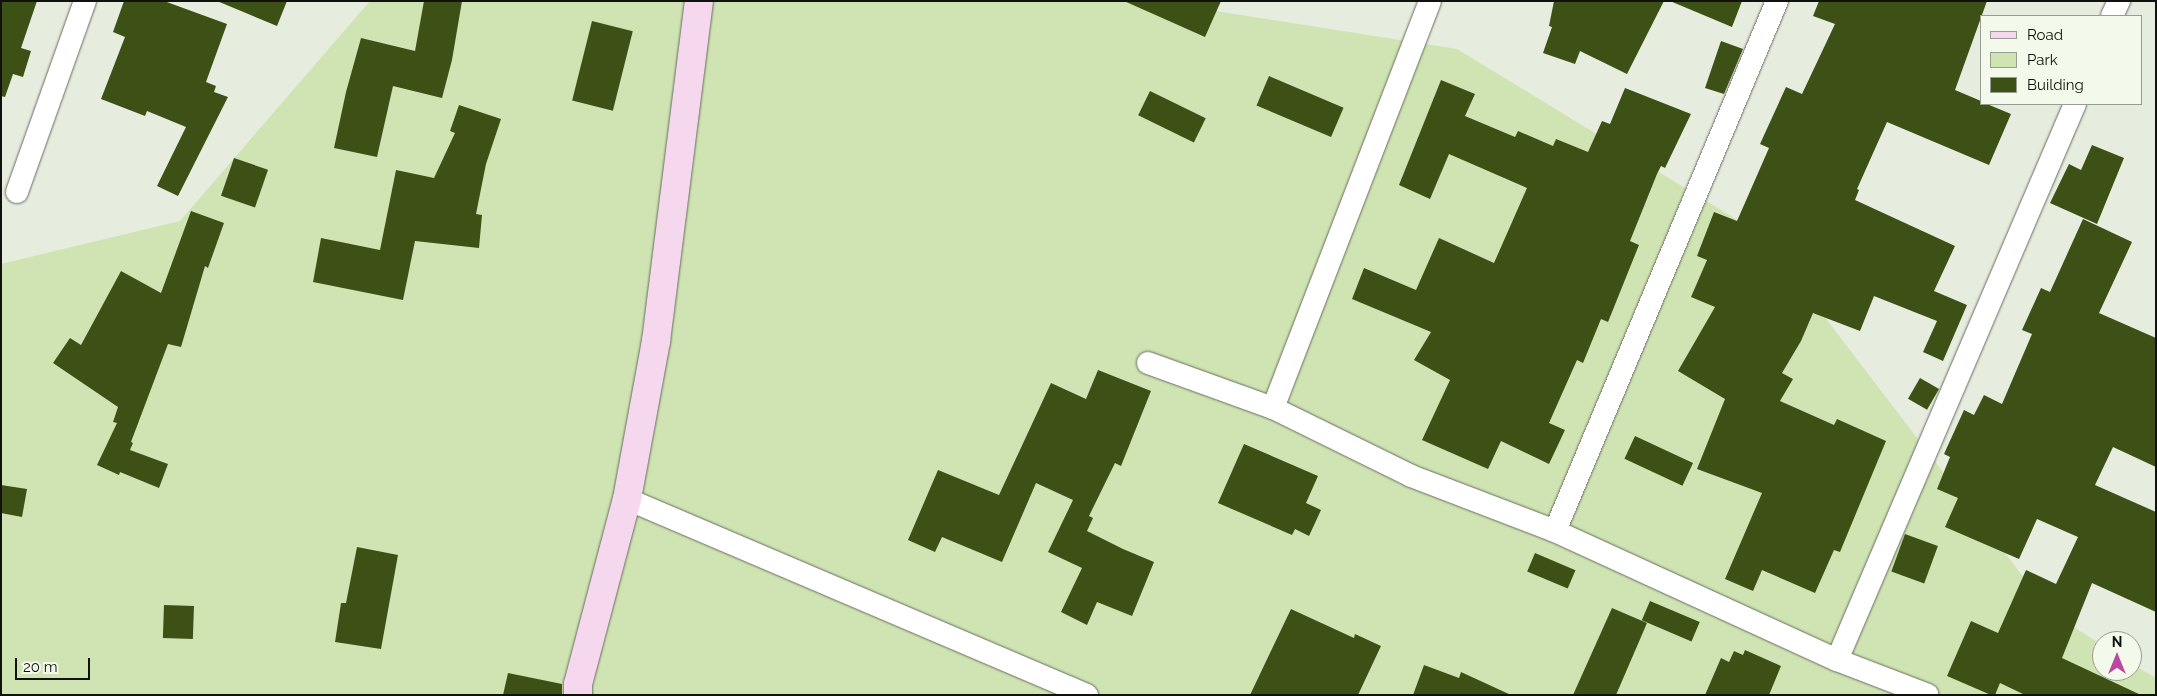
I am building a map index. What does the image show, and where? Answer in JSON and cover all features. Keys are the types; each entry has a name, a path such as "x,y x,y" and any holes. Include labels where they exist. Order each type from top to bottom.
{"street":[{"path":"17,192 85,1"},
{"path":"578,695 578,684 627,499 656,341 699,1"},
{"path":"1274,408 1430,1"},
{"path":"1555,531 1777,1"},
{"path":"2112,15 2119,1"},
{"path":"1838,660 2075,105"},
{"path":"1148,363 1274,408 1410,476 1555,531 1838,660 1928,695"},
{"path":"627,499 1086,695"}],"green space":[{"path":"370,1 1152,1 1457,49 1762,235 2050,612 2092,639 2092,681 2142,681 2142,670 2156,678 2156,695 1,695 1,264 180,221"}],"building":[{"path":"1,1 37,1 21,48 31,51 23,77 13,74 5,97 1,96"},
{"path":"124,1 164,1 227,24 206,82 216,86 214,92 228,97 178,196 157,186 186,127 147,111 145,116 101,99 125,37 113,32"},
{"path":"217,1 287,1 277,26"},
{"path":"424,1 462,1 452,60 442,98 393,86 377,157 334,148 346,92 361,38 415,51"},
{"path":"1124,1 1221,1 1205,37"},
{"path":"1554,1 1664,1 1627,74 1580,51 1575,64 1543,53 1552,27 1549,26"},
{"path":"1670,1 1742,1 1732,27"},
{"path":"1819,1 1987,1 1982,15 1980,15 1980,20 1955,90 1980,101 1980,105 1989,105 2011,114 1989,165 1887,122 1857,189 1859,190 1855,200 1955,246 1934,291 1967,305 1943,361 1923,352 1937,321 1874,296 1860,331 1813,313 1801,341 1782,373 1793,379 1780,401 1834,425 1837,419 1886,441 1840,552 1834,550 1815,593 1762,570 1753,591 1725,579 1762,493 1697,469 1725,399 1678,371 1715,307 1691,297 1707,260 1697,256 1714,212 1737,221 1769,148 1760,144 1786,87 1802,94 1835,24 1813,16"},
{"path":"592,21 633,31 613,111 572,101"},
{"path":"1721,41 1743,49 1724,94 1705,88"},
{"path":"1269,76 1344,108 1331,137 1256,105"},
{"path":"1441,80 1475,94 1465,116 1515,137 1518,131 1553,146 1556,139 1588,152 1602,121 1610,124 1625,88 1691,114 1665,168 1661,166 1657,174 1630,241 1639,245 1608,322 1601,319 1583,363 1577,360 1549,423 1565,430 1549,464 1501,441 1488,469 1422,440 1450,380 1414,360 1431,332 1352,299 1364,268 1416,290 1439,238 1494,263 1527,188 1449,154 1430,199 1399,185"},
{"path":"1150,91 1206,118 1194,142 1138,115"},
{"path":"459,105 501,119 486,164 476,214 482,215 479,248 415,241 403,300 313,282 321,238 380,250 396,170 434,178 455,133 450,131"},
{"path":"2092,145 2124,158 2097,224 2050,203 2069,164 2081,170"},
{"path":"234,158 268,170 255,208 221,196"},
{"path":"191,211 224,223 208,268 205,266 181,347 168,344 131,442 133,443 130,450 168,464 159,488 120,472 119,475 97,465 117,423 113,422 118,407 53,363 70,338 81,345 121,271 161,293"},
{"path":"2083,219 2132,242 2099,313 2156,338 2156,467 2113,447 2095,485 2156,512 2156,612 2092,583 2062,658 2092,672 2092,681 2111,681 2141,695 2025,695 2000,683 1995,695 1991,695 1947,676 1971,621 1998,633 2026,570 2056,584 2078,537 2037,519 2019,559 1945,527 1958,498 1937,489 1950,457 1944,454 1964,410 1974,415 1984,395 2002,404 2032,334 2022,330 2041,288 2050,292"},
{"path":"1098,370 1151,391 1121,466 1115,463 1089,516 1093,518 1087,531 1154,562 1132,616 1097,602 1087,625 1061,612 1082,568 1048,552 1073,500 1036,483 1002,562 942,537 935,552 908,540 938,470 999,495 1051,383 1086,399"},
{"path":"1920,378 1939,389 1927,410 1908,399"},
{"path":"1635,436 1693,463 1682,486 1624,459"},
{"path":"1244,444 1318,476 1306,503 1321,510 1309,536 1295,529 1292,535 1218,503"},
{"path":"1,485 27,489 22,517 1,513"},
{"path":"1905,534 1938,546 1924,584 1891,572"},
{"path":"357,547 398,555 381,649 335,642 341,603 346,603"},
{"path":"1535,553 1576,570 1568,589 1527,571"},
{"path":"1650,601 1700,622 1692,641 1642,620"},
{"path":"164,605 194,606 193,639 163,638"},
{"path":"1612,608 1647,623 1616,695 1573,695"},
{"path":"1291,609 1354,638 1355,634 1381,646 1358,695 1250,695"},
{"path":"1745,650 1781,666 1769,695 1705,695 1721,658 1729,662 1734,651 1743,655"},
{"path":"1424,665 1459,678 1461,672 1511,695 1413,695"},
{"path":"508,673 562,684 562,695 503,695"}]}
